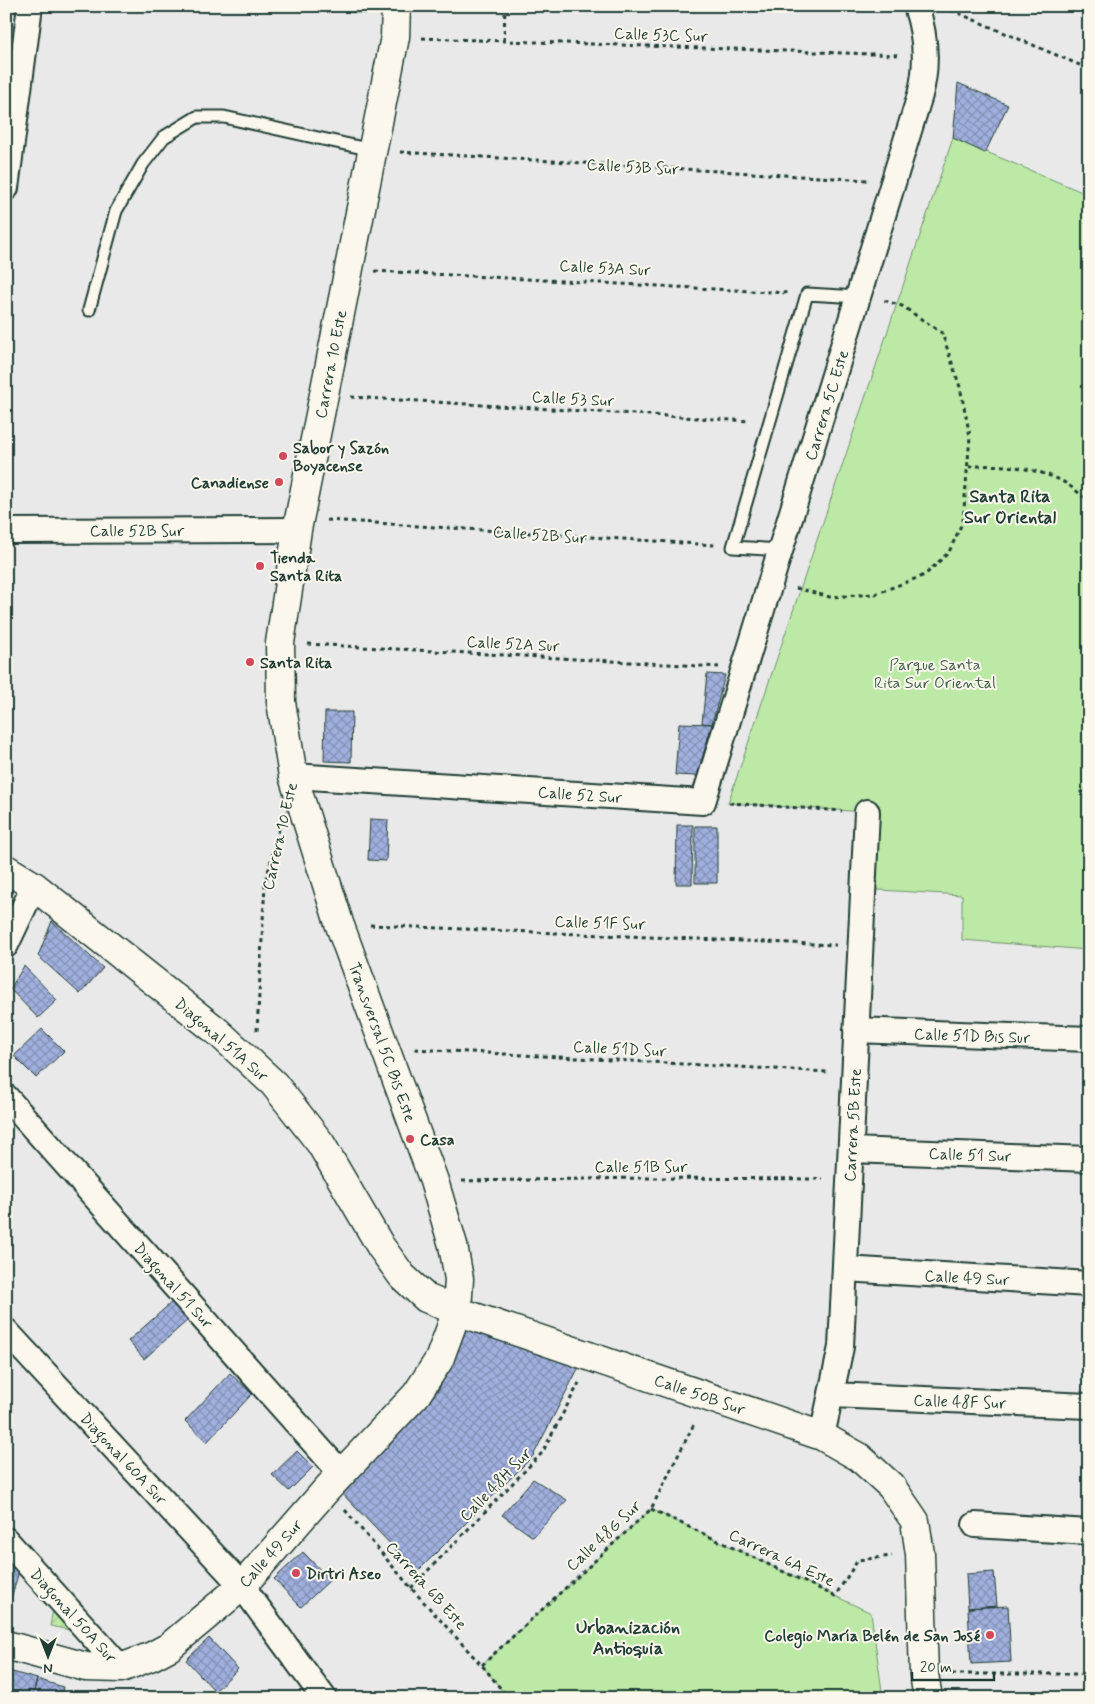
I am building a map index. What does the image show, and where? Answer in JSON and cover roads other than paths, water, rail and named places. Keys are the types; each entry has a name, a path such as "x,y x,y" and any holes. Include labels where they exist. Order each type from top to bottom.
{"street":[{"path":"6,188 10,138 30,6"},
{"name":"Carrera 5C Este","path":"703,802 922,89 926,56 923,26 916,6"},
{"name":"Carrera 10 Este","path":"293,776 281,702 280,642 298,524 396,21"},
{"name":"Calle 52B Sur","path":"6,531 298,524"},
{"name":"Calle 52 Sur","path":"293,776 703,802"},
{"name":"Transversal 5C Bis Este","path":"293,776 339,923 434,1182 457,1262 459,1295 457,1311"},
{"name":"Carrera 5B Este","path":"822,1436 841,1347 867,812"},
{"name":"Diagonal 51A Sur","path":"6,869 34,886 255,1065 299,1113 321,1144 381,1247 402,1276 426,1298 457,1311"},
{"path":"6,945 34,886"},
{"name":"Calle 51D Bis Sur","path":"856,1030 1089,1039"},
{"name":"Diagonal 51 Sur","path":"6,1096 334,1481"},
{"name":"Calle 51 Sur","path":"851,1150 1089,1159"},
{"name":"Calle 49 Sur","path":"845,1269 1089,1284"},
{"name":"Calle 50B Sur","path":"457,1311 822,1436 859,1457 891,1486 915,1521 920,1554 926,1686"},
{"name":"Calle 49 Sur","path":"6,1645 86,1667 121,1668 170,1647 242,1586 334,1481 406,1406 428,1379 448,1337 457,1311"},
{"name":"Diagonal 60A Sur","path":"6,1331 242,1586 324,1698"},
{"name":"Calle 48F Sur","path":"831,1395 1089,1406"},
{"path":"974,1525 1089,1532"},
{"name":"Diagonal 50A Sur","path":"6,1540 121,1668"}],"lane":[{"path":"89,310 116,212 143,164 164,138 197,117 224,117 372,150"},
{"path":"781,550 733,546 807,294 860,294"}],"place":[{"name":"Sabor y Sazón Boyacense","path":"283,456"},
{"name":"Canadiense","path":"279,482"},
{"name":"Tienda Santa Rita","path":"260,566"},
{"name":"Santa Rita","path":"250,662"},
{"name":"Casa","path":"410,1139"},
{"name":"Dirtri Aseo","path":"296,1573"},
{"name":"Colegio María Belén de San José","path":"990,1635"}],"district":[{"name":"Santa Rita Sur Oriental","path":"1010,506"},
{"name":"Urbanización Antioquia","path":"628,1637"}],"park label":[{"name":"Parque Santa Rita Sur Oriental","path":"935,673"}]}
